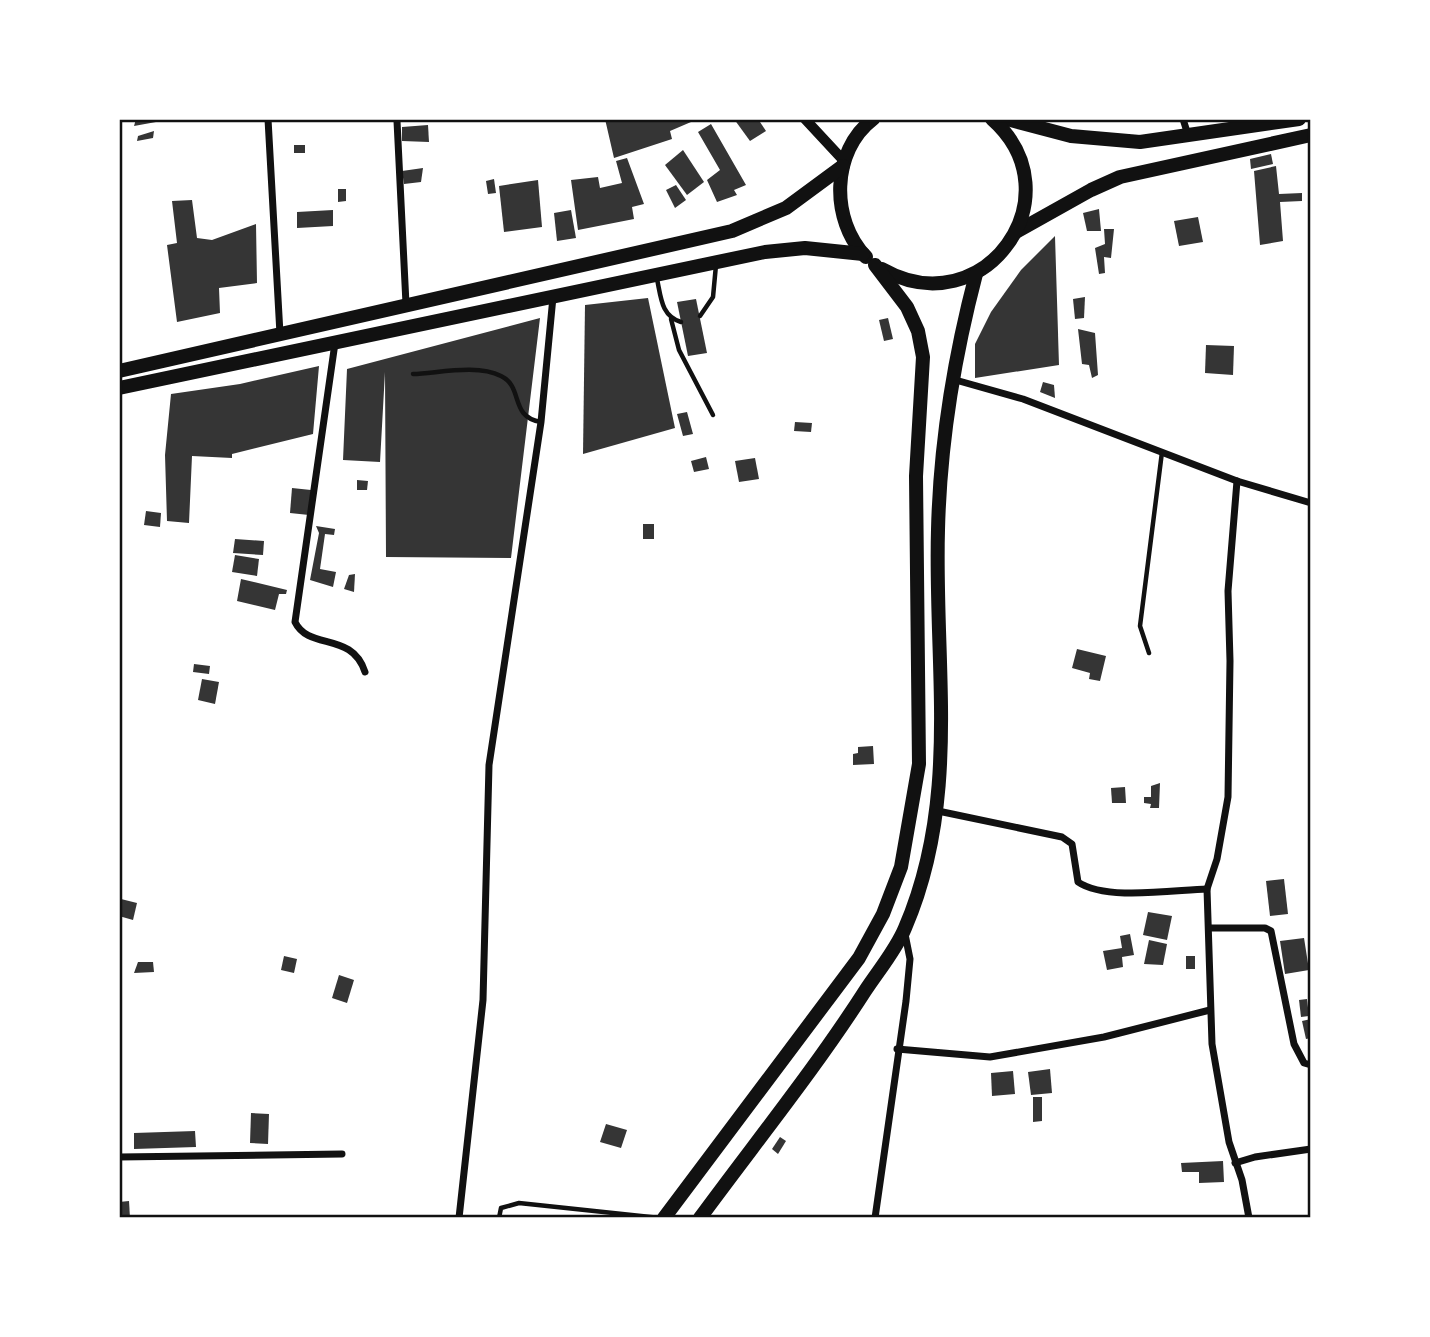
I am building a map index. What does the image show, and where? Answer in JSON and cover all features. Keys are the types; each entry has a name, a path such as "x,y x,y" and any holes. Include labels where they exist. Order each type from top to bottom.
{"highway":[{"path":"663,1218 859,958 883,914 901,867 914,804 919,764 916,476 923,357 918,331 907,307 875,265 863,254 849,232 841,209 839,185 854,140 873,119"},
{"path":"875,265 898,278 924,284 951,283 976,274 999,256 1016,232 1025,206 1025,178 1018,152 1003,129 992,119"},
{"path":"1007,119 1041,130 1113,141 1189,136 1300,119"},
{"path":"1016,232 1120,177 1311,135"},
{"path":"119,371 732,231 786,208 844,164"},
{"path":"119,388 717,261 788,249 863,254"},
{"path":"700,1218 849,1016 905,930 927,867 938,811 942,756 937,531 944,435 952,379 976,274"}],"main road":[{"path":"805,119 844,164"}],"street":[{"path":"268,119 280,334"},
{"path":"1183,119 1189,136"},
{"path":"397,121 406,304"},
{"path":"459,1218 483,1000 489,765 541,422 553,297"},
{"path":"335,342 295,622 306,635 347,646 362,662 365,672"},
{"path":"952,379 1023,399 1237,481 1311,503"},
{"path":"1237,481 1228,592 1228,797 1217,859 1207,889 1210,1010 1216,1074 1249,1218"},
{"path":"938,811 1062,837 1072,844 1078,882 1088,889 1105,892 1207,889"},
{"path":"1210,928 1265,928 1271,932 1294,1044 1304,1063 1311,1065"},
{"path":"875,1218 910,959 905,930"},
{"path":"897,1049 990,1057 1104,1037 1210,1010"},
{"path":"1235,1163 1255,1157 1311,1149"},
{"path":"119,1157 342,1154"}],"lane":[{"path":"700,316 713,297 717,261"},
{"path":"656,274 663,307 671,319 679,350 713,415"},
{"path":"671,319 681,322"},
{"path":"413,374 488,371 504,377 516,396 521,414 528,420 541,422"},
{"path":"1149,653 1140,626 1162,453"},
{"path":"499,1218 501,1208 519,1203 663,1218"}],"building":[{"path":"136,119 157,119 156,122 134,126"},
{"path":"605,119 698,119 670,131 672,139 614,158"},
{"path":"734,119 758,119 766,131 750,141"},
{"path":"711,124 746,185 734,190 737,195 717,202 707,180 720,170 698,132"},
{"path":"428,125 429,142 402,141 402,127"},
{"path":"154,131 153,138 137,141 138,136"},
{"path":"294,145 305,145 305,153 294,153"},
{"path":"683,150 704,182 687,195 665,165"},
{"path":"1271,154 1273,164 1251,169 1250,159"},
{"path":"627,158 644,204 632,207 634,219 578,230 571,180 598,177 600,188 622,183 616,161"},
{"path":"1276,166 1279,194 1302,193 1302,201 1280,202 1283,241 1260,245 1254,171"},
{"path":"423,168 421,182 404,184 402,171"},
{"path":"494,179 496,193 488,194 486,181"},
{"path":"538,180 542,227 504,232 499,186"},
{"path":"676,185 686,200 675,208 666,190"},
{"path":"338,189 346,189 346,201 338,202"},
{"path":"192,200 197,238 212,240 256,224 257,283 219,288 220,313 177,322 167,245 177,243 172,201"},
{"path":"1099,209 1101,231 1087,231 1083,213"},
{"path":"333,210 333,226 297,228 297,212"},
{"path":"571,210 576,238 557,241 554,213"},
{"path":"1198,217 1203,242 1179,246 1174,221"},
{"path":"1104,229 1114,229 1111,258 1104,257 1105,273 1099,274 1095,248 1105,244"},
{"path":"1055,236 1059,365 975,378 975,344 991,312 1021,270"},
{"path":"1085,297 1084,318 1075,319 1073,299"},
{"path":"648,298 675,428 583,454 585,305"},
{"path":"696,299 707,353 688,356 677,302"},
{"path":"540,318 511,558 386,557 385,372 380,462 343,460 347,369"},
{"path":"888,318 893,339 884,341 879,320"},
{"path":"1078,329 1095,333 1098,375 1092,378 1089,365 1082,364"},
{"path":"1206,345 1234,346 1233,375 1205,373"},
{"path":"319,366 313,434 232,454 232,458 192,456 189,523 167,521 165,455 171,394 240,384"},
{"path":"1043,382 1054,385 1055,398 1040,392"},
{"path":"687,412 693,434 683,436 677,414"},
{"path":"795,422 812,423 811,432 794,431"},
{"path":"706,457 709,469 694,472 691,461"},
{"path":"755,458 759,479 739,482 735,461"},
{"path":"357,480 368,481 367,490 357,490"},
{"path":"292,488 311,490 309,515 290,513"},
{"path":"146,511 161,513 160,527 144,525"},
{"path":"643,524 654,524 654,539 643,539"},
{"path":"316,526 335,529 334,535 325,534 320,569 336,572 333,587 310,580 319,533"},
{"path":"235,539 264,541 263,555 233,553"},
{"path":"235,555 259,559 257,576 232,572"},
{"path":"355,574 354,592 344,589 349,575"},
{"path":"241,579 287,590 286,594 279,594 275,610 237,601"},
{"path":"1077,649 1106,656 1100,681 1089,679 1090,673 1072,668"},
{"path":"194,664 210,666 209,674 193,672"},
{"path":"202,679 219,682 215,704 198,700"},
{"path":"873,746 874,764 853,765 853,754 858,753 858,747"},
{"path":"1160,783 1159,808 1150,808 1151,804 1144,803 1144,797 1151,797 1151,786"},
{"path":"1125,787 1126,803 1112,803 1111,788"},
{"path":"1284,879 1288,914 1270,916 1266,881"},
{"path":"121,899 137,903 133,920 119,916"},
{"path":"1148,912 1172,916 1167,940 1143,935"},
{"path":"1130,934 1134,955 1122,957 1123,967 1107,970 1103,951 1122,948 1120,936"},
{"path":"1304,938 1309,970 1285,974 1280,941"},
{"path":"1149,940 1167,944 1163,965 1144,964"},
{"path":"284,956 297,959 294,973 281,970"},
{"path":"1186,956 1195,956 1195,969 1186,969"},
{"path":"138,962 153,962 154,972 134,973"},
{"path":"339,975 354,980 347,1003 332,998"},
{"path":"1307,999 1309,1016 1301,1017 1299,1000"},
{"path":"1311,1019 1311,1038 1306,1039 1302,1021"},
{"path":"1050,1069 1052,1093 1031,1095 1028,1072"},
{"path":"1013,1071 1015,1094 992,1096 991,1073"},
{"path":"1033,1097 1042,1097 1042,1121 1033,1122"},
{"path":"251,1113 269,1114 268,1144 250,1143"},
{"path":"606,1124 627,1130 621,1148 600,1142"},
{"path":"195,1131 196,1147 134,1149 134,1133"},
{"path":"780,1137 786,1141 778,1154 772,1149"},
{"path":"1223,1161 1224,1182 1199,1183 1199,1172 1182,1172 1181,1163"},
{"path":"129,1201 130,1218 119,1218 119,1202"}]}
